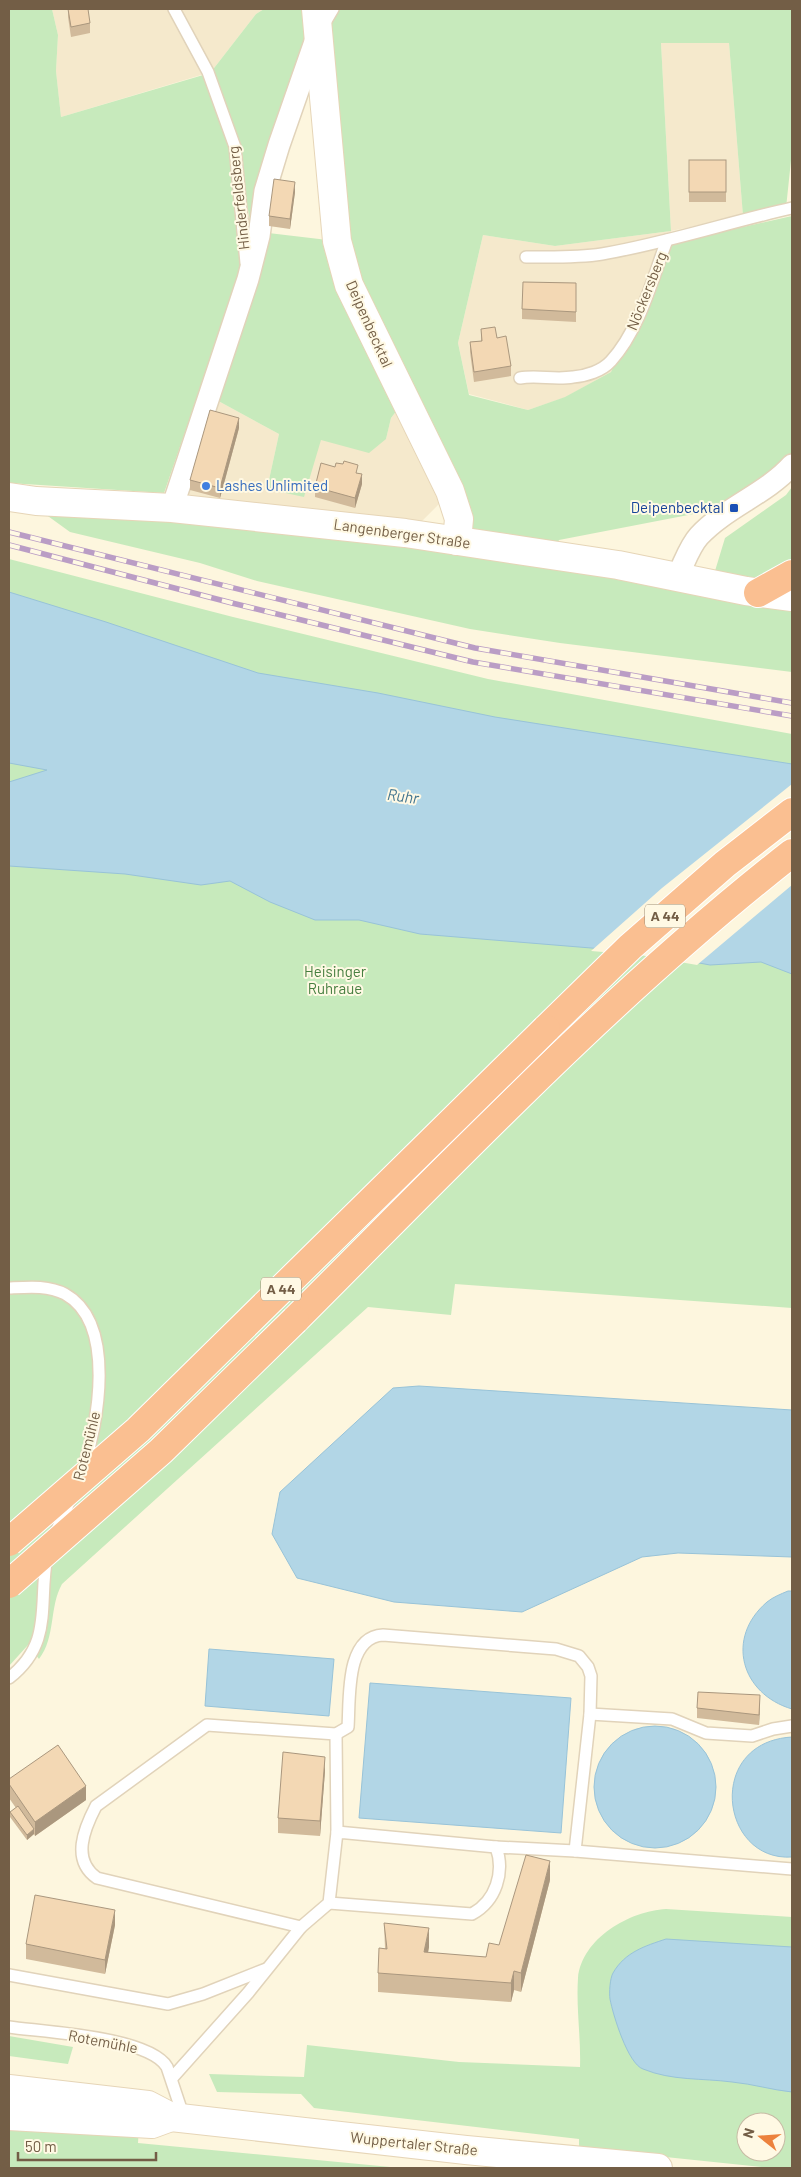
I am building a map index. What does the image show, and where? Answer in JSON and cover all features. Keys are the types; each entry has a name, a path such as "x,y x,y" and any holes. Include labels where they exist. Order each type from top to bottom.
{"highway":[{"path":"758,593 792,574"},
{"name":"A 44","path":"9,1542 138,1430 630,947 725,864 792,812"},
{"name":"A 44","path":"9,1584 161,1451 570,1044 657,965 792,854"}],"main road":[{"name":"Deipenbecktal","path":"317,21 337,241 349,285 450,491 458,519 457,541"},
{"name":"Langenberger Straße","path":"9,497 36,501 172,508 312,522 618,565 758,593 792,597"},
{"name":"Wuppertaler Straße","path":"9,2089 148,2105 178,2118 466,2150 658,2168"},
{"name":"Wuppertaler Straße","path":"9,2116 152,2124 178,2118"}],"street":[{"path":"172,508 248,279 259,236 265,191 317,21"},
{"path":"678,578 698,537 734,508 773,484 792,465"}],"lane":[{"name":"Hinderfeldsberg","path":"174,9 208,72 235,147 248,279"},
{"path":"317,21 334,9"},
{"name":"Nöckersberg","path":"526,257 601,254 668,240 734,221 792,208"},
{"name":"Nöckersberg","path":"520,378 533,376 547,379 573,378 598,371 610,362 632,331 668,240"},
{"name":"Rotemühle","path":"9,1288 48,1288 66,1295 79,1305 87,1317 95,1338 98,1384 93,1430 84,1467 47,1555 40,1632 28,1659 9,1678"},
{"path":"301,1928 97,1878 89,1873 83,1862 82,1843 87,1822 96,1806 207,1725 336,1734 348,1727 356,1654 364,1642 377,1636 556,1650 574,1653 582,1659 590,1671 590,1714 575,1851"},
{"path":"590,1714 672,1719 706,1732 752,1736 772,1729 792,1726"},
{"path":"172,2078 248,1993 301,1928 329,1903 337,1832 336,1734"},
{"path":"337,1832 496,1847 575,1851 792,1869"},
{"path":"329,1903 472,1914 484,1906 497,1884 500,1863 496,1847"},
{"path":"9,1975 168,2004 203,1994 266,1969"},
{"name":"Rotemühle","path":"9,2026 118,2042 142,2048 164,2061 172,2078 178,2118"}],"shaded area":[{"path":"52,9 264,9 256,14 211,72 61,117 56,71 58,35"},
{"path":"661,43 729,43 743,216 671,231"},
{"path":"671,231 671,243 611,372 566,397 528,410 469,394 458,343 483,235 555,246"},
{"path":"211,397 279,434 267,489 321,440 386,439 391,418 404,401 442,485 439,504 421,522 182,498"}],"green space":[{"path":"9,9 52,9 58,35 56,71 61,117 210,73 234,147 255,258 199,392 164,493 9,483"},
{"path":"264,9 316,9 256,252 236,147 211,72 256,14"},
{"path":"318,9 792,9 792,151 786,208 743,216 729,43 661,43 671,231 555,246 483,235 458,343 469,395 528,410 565,397 611,372 671,243 792,216 792,454 786,463 709,511 559,540 550,556 458,540 350,284"},
{"path":"260,232 336,241 404,401 391,418 386,439 369,453 321,440 304,497 267,489 279,434 211,397"},
{"path":"792,487 792,672 560,643 470,629 257,581 200,563 70,532 34,506 479,551 708,594 725,538 786,495"},
{"name":"Heisinger Ruhraue","path":"9,559 233,617 488,679 792,734 792,1308 455,1284 451,1315 368,1307 62,1584 55,1602 48,1641 39,1659 28,1645 9,1666"},
{"path":"666,1909 792,1917 792,2168 770,2168 579,2148 579,2139 314,2108 301,2094 217,2092 209,2074 304,2077 307,2045 459,2062 580,2067 578,1978 581,1964 588,1951 598,1939 623,1921 638,1915"},
{"path":"9,2036 73,2047 68,2064 9,2056"},
{"path":"9,2078 141,2092 138,2143 401,2168 9,2168"}],"water":[{"name":"Ruhr","path":"9,592 258,673 378,693 495,717 792,764 792,974 761,962 710,965 640,952 420,934 359,920 315,920 270,902 230,881 201,885 125,874 9,866 9,782 47,770 9,763"},
{"path":"419,1386 792,1410 792,1557 678,1553 642,1557 522,1612 394,1602 297,1578 272,1534 280,1492 393,1388"},
{"path":"792,1591 792,1709 775,1702 761,1691 751,1678 745,1663 743,1648 746,1632 754,1616 769,1600"},
{"path":"209,1649 334,1659 329,1716 205,1706"},
{"path":"370,1683 571,1698 561,1833 359,1818"},
{"path":"655,1726 667,1727 678,1731 689,1736 698,1744 706,1753 711,1764 715,1775 715,1799 711,1810 706,1821 698,1830 689,1838 678,1843 667,1847 655,1848 643,1847 632,1843 621,1838 612,1830 604,1821 599,1810 595,1799 594,1787 595,1775 599,1764 604,1753 612,1744 621,1736 632,1731 643,1727"},
{"path":"792,1737 792,1857 768,1853 749,1841 737,1823 732,1801 735,1778 745,1759 764,1744"},
{"path":"666,1939 792,1947 792,2092 740,2083 665,2076 643,2069 637,2065 627,2049 614,2016 610,1996 611,1978 618,1966 630,1955 643,1947"}],"pier":[{"path":"792,784 792,885 697,965 640,955 591,951 662,888"}],"building":[{"path":"68,9 88,9 90,23 71,27"},
{"path":"689,160 726,160 726,192 689,192"},
{"path":"274,179 295,182 290,219 269,216"},
{"path":"523,282 576,283 576,312 522,309"},
{"path":"495,327 497,338 506,336 511,366 474,372 470,342 482,341 481,329"},
{"path":"210,410 239,418 220,488 190,480"},
{"path":"344,461 358,465 356,473 362,474 355,498 315,487 321,463 335,467 336,463 343,464"},
{"path":"698,1692 760,1695 759,1715 697,1708"},
{"path":"58,1745 86,1786 35,1822 9,1784 9,1779"},
{"path":"283,1752 325,1757 320,1821 278,1818"},
{"path":"18,1806 34,1829 27,1835 10,1812"},
{"path":"526,1855 550,1861 521,1973 514,1971 511,1983 378,1973 379,1948 387,1949 384,1923 429,1928 424,1952 486,1957 489,1943 499,1945"},
{"path":"35,1895 115,1910 105,1960 26,1944"}],"railway":[{"path":"9,532 475,648 792,703"},
{"path":"9,545 232,603 473,662 792,716"}],"place":[{"name":"Lashes Unlimited","path":"206,486"},
{"name":"Deipenbecktal","path":"734,508"}]}
